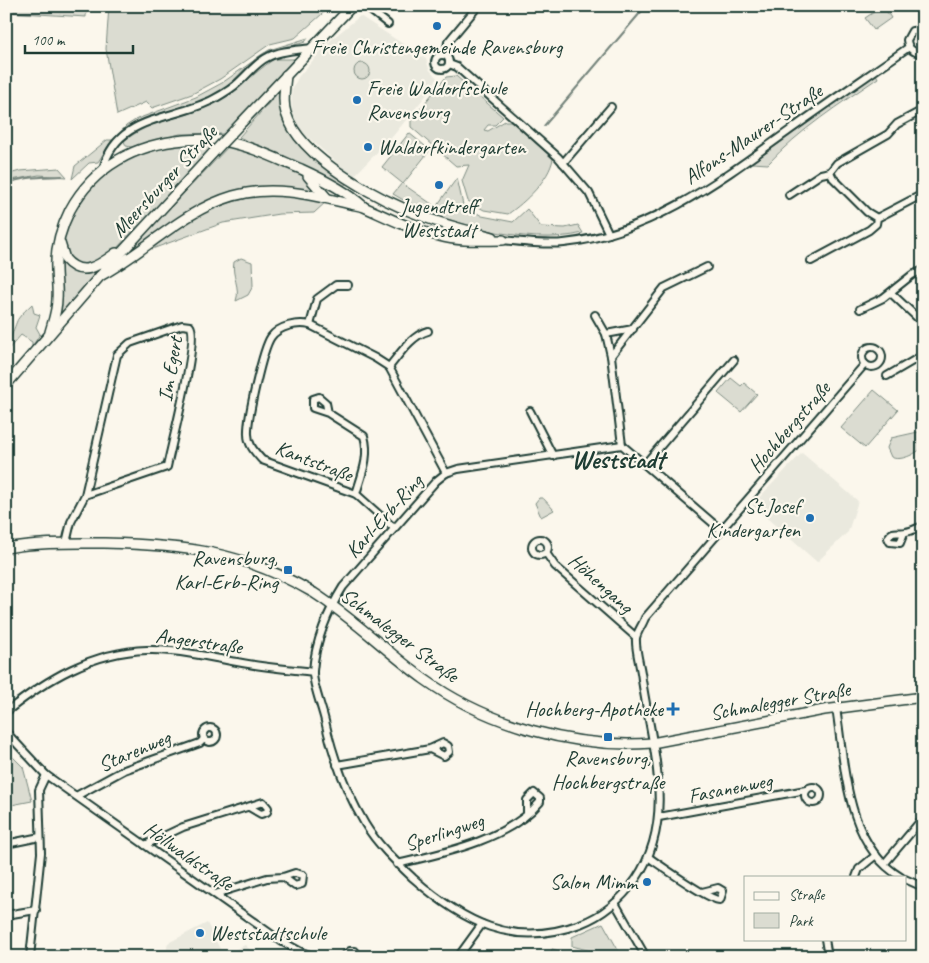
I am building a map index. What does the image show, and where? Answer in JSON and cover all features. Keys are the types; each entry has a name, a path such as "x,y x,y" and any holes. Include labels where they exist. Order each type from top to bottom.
{"street":[{"name":"Meersburger Straße","path":"6,385 100,276 352,6"},
{"path":"365,6 388,24"},
{"path":"449,64 446,55 448,42 478,6"},
{"path":"923,30 916,30 910,34 907,40 909,48 916,53 923,52"},
{"path":"103,169 106,157 113,147 134,128 151,119 198,106 214,99 239,82 267,57 313,48"},
{"name":"Alfons-Maurer-Straße","path":"503,240 560,243 609,234 666,211 739,167 909,48"},
{"path":"446,55 436,57 435,65 442,69 449,64"},
{"path":"449,64 457,67 560,160 588,193 609,234"},
{"path":"286,75 284,100 289,123 303,142 336,169 363,187 414,212 503,240"},
{"path":"560,160 611,106"},
{"path":"789,195 821,174 830,172 837,162 888,134 896,124 923,110"},
{"path":"50,332 58,297 56,253 67,217 78,197 103,169 122,157 144,148 174,141 196,139 220,140 251,148 325,180 363,206 409,227 440,237 459,240 503,240"},
{"path":"300,169 317,183 326,197"},
{"path":"830,172 833,178 867,212 877,218"},
{"path":"100,276 122,264 173,226 234,196 278,191 326,197 363,206"},
{"path":"877,218 923,194"},
{"path":"811,261 869,230 876,224 877,218"},
{"path":"60,240 61,252 67,262 80,269 87,270 95,268 131,243"},
{"path":"611,356 664,288 707,267"},
{"path":"860,309 891,293 912,275 923,270"},
{"path":"348,285 336,285 317,299 310,325 375,358 388,368 421,332 428,331"},
{"path":"891,293 923,323"},
{"path":"595,315 606,334 611,356 622,444 721,530"},
{"name":"Kantstraße","path":"310,325 300,324 286,327 274,335 268,343 249,422 247,435 250,444 262,460 356,494 394,528"},
{"name":"Im Egert","path":"66,543 71,522 85,495 117,355 130,343 182,325 190,326 194,334 189,368 166,466 85,495"},
{"path":"606,334 633,329"},
{"path":"887,376 923,355"},
{"path":"645,464 734,360"},
{"name":"Hochbergstraße","path":"636,637 645,618 865,364"},
{"name":"Karl-Erb-Ring","path":"388,368 446,473"},
{"path":"530,412 553,456"},
{"path":"328,413 364,436 367,446 366,460 356,494"},
{"name":"Karl-Erb-Ring","path":"313,672 323,626 331,605 343,587 436,481 446,473 458,469 622,444"},
{"path":"904,533 923,526"},
{"name":"Schmalegger Straße","path":"6,548 66,543 167,545 210,551 250,563 286,578 331,605 425,680 475,708 515,724 574,740 630,745 652,743 836,708 923,698"},
{"name":"Höhengang","path":"546,553 555,566 636,637"},
{"path":"313,672 337,765 366,825 397,864 443,903 482,924 522,934 547,933 582,923 615,903 633,883 648,857 659,818 660,797 636,637"},
{"name":"Angerstraße","path":"6,712 39,686 79,665 146,650 185,652 236,662 313,672"},
{"path":"836,708 852,804 865,838 876,855 900,876"},
{"name":"Höllwaldstraße","path":"6,732 46,775 78,795 281,941 301,952 316,957"},
{"name":"Starenweg","path":"78,795 124,770 200,743 204,738"},
{"path":"337,765 430,749"},
{"path":"30,957 36,910 40,837 39,790 46,775"},
{"name":"Fasanenweg","path":"659,818 806,790"},
{"path":"145,844 183,827 236,809 249,807"},
{"name":"Sperlingweg","path":"397,864 469,845 507,827 527,814"},
{"path":"885,864 923,818"},
{"path":"6,844 40,837"},
{"path":"856,876 859,869 876,855"},
{"path":"648,857 702,892"},
{"path":"215,894 267,878 283,877"},
{"path":"906,879 923,887"},
{"path":"615,903 646,957"},
{"path":"6,915 36,910"},
{"path":"458,957 482,924"},
{"path":"825,940 828,957"},
{"path":"342,957 350,951 355,951 359,957"}],"shaded area":[{"name":"Freie Waldorfschule Ravensburg","path":"360,16 426,59 429,69 437,78 432,88 393,136 353,177 301,131 292,112 292,89 299,76 332,39"},
{"name":"St.Josef Kindergarten","path":"802,453 858,501 848,532 817,562 752,505"},
{"name":"Weststadtschule","path":"207,923 223,955 245,945 258,957 165,957 168,943"}],"green space":[{"path":"6,6 86,6 86,17 6,12"},
{"path":"109,6 331,6 295,38 270,44 220,79 192,94 152,108 146,102 117,115 106,49"},
{"path":"883,6 891,18 874,30 865,18"},
{"path":"308,38 305,42 266,52 269,50"},
{"path":"274,59 294,59 242,122 223,134 180,134 131,147 126,146 124,141 145,128 198,111 218,101"},
{"path":"252,62 228,86 214,95 140,121 118,135 126,126 137,119 196,97 222,83"},
{"path":"359,63 365,63 370,68 368,77 359,79 354,74 354,68"},
{"path":"876,74 878,78 806,129 768,164 752,163"},
{"path":"456,76 503,117 495,125 488,125 484,130 488,131 505,121 512,121 553,159 547,175 529,197 508,214 484,210 468,201 462,181 469,165 456,166 411,127 411,120 446,77"},
{"path":"283,87 283,115 286,126 299,145 308,154 347,183 341,188 302,166 239,137"},
{"path":"409,133 430,150 403,184 436,207 457,178 463,205 482,216 513,222 527,209 541,227 565,228 578,225 583,233 561,237 537,237 485,230 459,223 412,205 393,194 402,183 382,167"},
{"path":"107,140 112,140 98,162 89,163 72,179 75,166"},
{"path":"193,144 217,145 113,252 88,266 73,263 64,250 62,237 65,223 73,208 95,182 108,171 132,156 155,149"},
{"path":"229,146 266,158 302,175 320,192 300,189 215,199 119,261"},
{"path":"59,168 67,177 39,175 6,181 6,175 20,171"},
{"path":"271,194 327,201 314,213 279,214 223,223 152,249 179,228 207,212 238,201"},
{"path":"59,258 68,267 77,272 88,273 100,269 58,317"},
{"path":"241,258 252,262 253,286 248,295 236,301 237,291 233,267 234,262"},
{"path":"32,304 34,313 40,315 36,327 40,334 32,347 32,342 21,335 6,352 18,319"},
{"path":"731,378 741,386 744,383 757,394 741,412 718,393"},
{"path":"874,390 898,410 865,448 841,428"},
{"path":"918,432 923,437 923,447 899,459 891,457 887,448 891,438"},
{"path":"539,498 543,498 554,510 541,517 535,503"},
{"path":"6,750 23,767 32,801 6,806"},
{"path":"603,923 622,957 614,957 572,946 572,937"},
{"path":"552,949 580,957 550,957"}],"waterway":[{"path":"544,126 646,6"},
{"path":"6,184 27,178 62,176"}],"place":[{"name":"Freie Christengemeinde Ravensburg","path":"437,26"},
{"name":"Freie Waldorfschule Ravensburg","path":"357,100"},
{"name":"Waldorfkindergarten","path":"368,147"},
{"name":"Jugendtreff Weststadt","path":"439,185"},
{"name":"St.Josef Kindergarten","path":"810,518"},
{"name":"Ravensburg, Karl-Erb-Ring","path":"288,570"},
{"name":"Hochberg-Apotheke","path":"673,709"},
{"name":"Ravensburg, Hochbergstraße","path":"608,737"},
{"name":"Salon Mimm","path":"647,882"},
{"name":"Weststadtschule","path":"200,933"}],"district":[{"name":"Weststadt","path":"618,459"}]}
